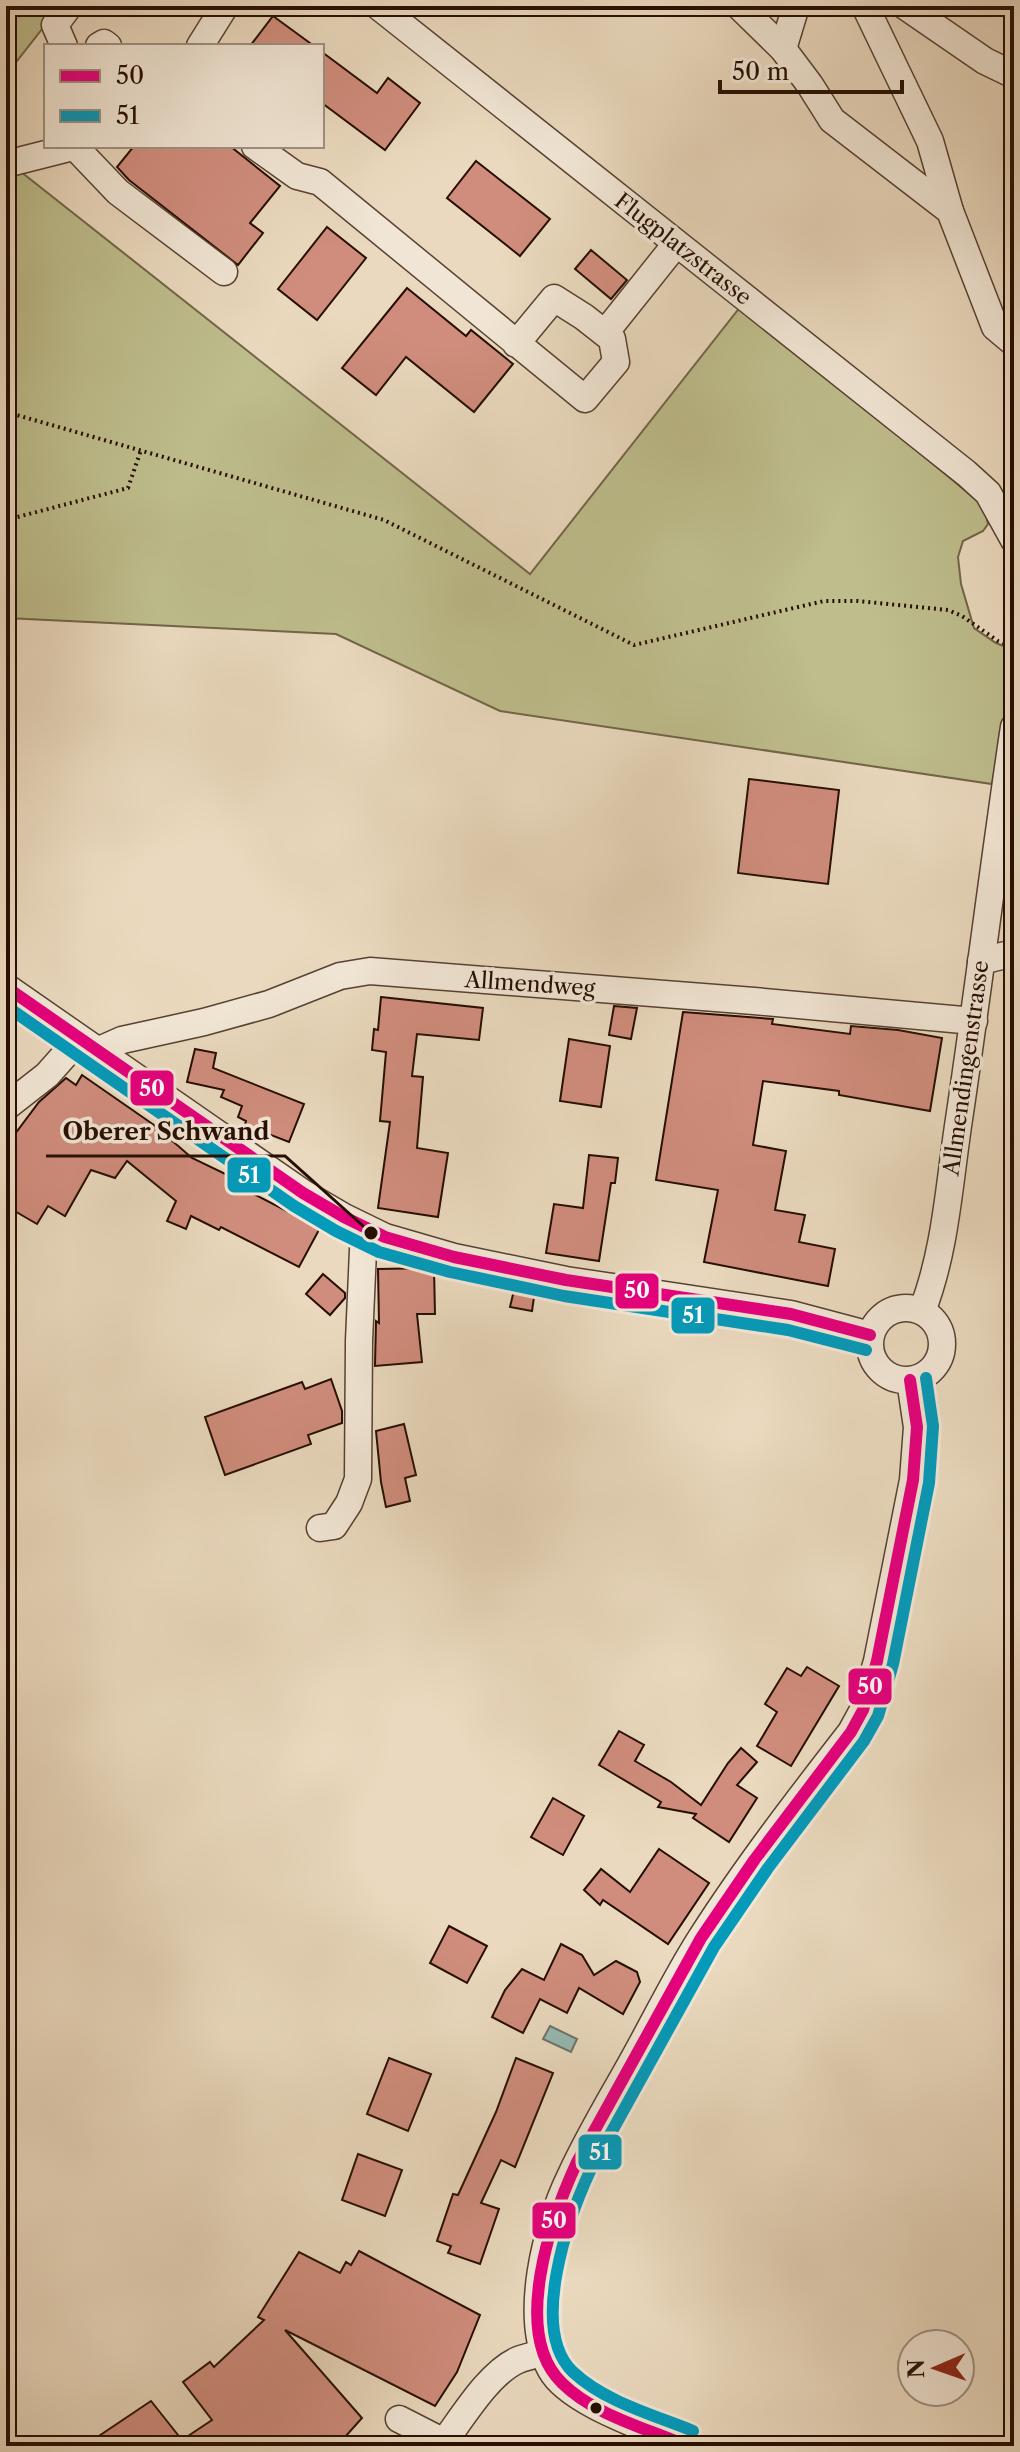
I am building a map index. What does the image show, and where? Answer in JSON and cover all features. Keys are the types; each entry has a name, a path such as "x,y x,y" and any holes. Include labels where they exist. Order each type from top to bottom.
{"street":[{"path":"63,44 55,25 69,6"},
{"name":"Flugplatzstrasse","path":"378,6 966,473 988,493 1014,540"},
{"path":"739,6 783,49 832,120 950,211"},
{"path":"783,49 796,6"},
{"path":"865,6 930,141 950,211 995,327 1014,343"},
{"path":"905,6 985,61 1014,75"},
{"path":"201,44 224,7"},
{"path":"10,163 68,148"},
{"path":"78,148 118,192 224,272"},
{"path":"258,148 297,176 320,182 516,344 585,399 616,362 612,339 554,298 516,344"},
{"path":"605,333 676,244"},
{"name":"Flugplatzstrasse","path":"988,493 1014,503"},
{"name":"Allmendingenstrasse","path":"922,1311 937,1261 1014,727"},
{"path":"981,961 1014,953"},
{"name":"Allmendweg","path":"88,1045 204,1022 269,1004 340,976 370,971 974,1021"},
{"path":"6,987 303,1193 364,1228 415,1247 498,1267 791,1314 870,1335"},
{"path":"6,1107 88,1045"},
{"path":"320,1528 334,1526 349,1503 358,1479 364,1228"},
{"path":"907,1307 922,1311 937,1326 941,1337 942,1348 938,1360 922,1376 910,1380 899,1379 878,1368 870,1347 870,1335 876,1323 884,1314 895,1309 907,1307"},
{"path":"687,2446 575,2394 559,2382 550,2370 543,2353 537,2318 549,2235 568,2179 699,1941 734,1888 851,1732 863,1710 877,1661 913,1480 917,1427 910,1380"},
{"path":"399,2419 442,2444 503,2369 518,2360 543,2353"}],"path":[{"path":"6,412 384,520 634,645 824,601 858,601 948,610 998,641 1014,647"},
{"path":"6,520 128,488 141,450"}],"shaded area":[{"path":"6,6 60,6 6,75"},
{"path":"6,160 530,574 741,306 984,506 988,524 983,531 963,541 958,557 961,584 974,628 996,643 1014,650 1014,665 992,784 500,711 336,634 6,618"}],"water":[{"path":"550,2026 577,2039 571,2052 543,2039"}],"building":[{"path":"273,16 311,44 252,44"},
{"path":"324,53 377,93 388,78 420,103 385,150 324,104"},
{"path":"132,148 232,148 280,186 250,223 263,233 238,265 129,180 117,167"},
{"path":"476,161 550,219 520,256 447,198"},
{"path":"327,227 366,258 317,320 278,289"},
{"path":"591,250 627,280 611,299 575,269"},
{"path":"407,288 466,336 471,330 513,364 474,412 406,357 376,395 342,368"},
{"path":"749,779 839,790 828,884 738,873"},
{"path":"381,997 483,1008 479,1040 417,1034 412,1076 423,1077 417,1148 448,1153 438,1217 378,1208 390,1122 380,1121 386,1052 372,1050 374,1029 378,1030"},
{"path":"614,1006 637,1008 631,1039 609,1035"},
{"path":"683,1012 773,1019 772,1024 850,1034 851,1026 942,1038 930,1111 839,1095 839,1091 763,1081 753,1145 786,1151 775,1210 805,1215 799,1242 835,1249 828,1286 704,1262 718,1190 656,1180"},
{"path":"569,1039 610,1046 601,1107 560,1101"},
{"path":"195,1049 216,1053 213,1068 304,1104 289,1142 245,1125 246,1121 238,1117 242,1106 221,1097 224,1090 187,1082"},
{"path":"82,1075 154,1125 192,1158 242,1182 240,1187 320,1228 299,1267 221,1227 219,1230 191,1216 186,1229 167,1221 176,1201 127,1161 115,1178 91,1170 65,1216 48,1206 37,1224 6,1206 6,1146 39,1102 66,1078 76,1085"},
{"path":"589,1155 618,1158 599,1261 546,1253 554,1204 583,1208"},
{"path":"434,1268 435,1314 417,1314 422,1362 375,1366 376,1321 379,1323 378,1269"},
{"path":"323,1274 345,1293 345,1298 330,1315 306,1294"},
{"path":"515,1286 535,1290 532,1311 510,1307"},
{"path":"331,1379 342,1411 342,1423 308,1435 311,1444 225,1475 205,1417 302,1382 305,1389"},
{"path":"404,1424 416,1475 405,1478 410,1501 386,1507 376,1431"},
{"path":"807,1667 839,1686 791,1766 757,1746 777,1712 765,1704 787,1668 801,1676"},
{"path":"619,1731 644,1745 635,1761 671,1782 701,1805 741,1748 757,1762 737,1785 757,1798 729,1842 693,1818 696,1814 658,1807 661,1802 599,1765"},
{"path":"553,1798 584,1816 563,1855 531,1837"},
{"path":"659,1849 709,1883 668,1944 603,1900 600,1905 584,1890 601,1869 630,1892"},
{"path":"449,1926 487,1946 467,1983 430,1963"},
{"path":"561,1944 582,1955 594,1975 616,1961 637,1972 640,1982 623,2014 579,1988 567,2013 540,1999 523,2033 492,2017 505,1990 522,1969 544,1980"},
{"path":"389,2058 431,2074 408,2131 367,2114"},
{"path":"516,2058 553,2073 515,2167 501,2160 481,2203 499,2209 480,2264 448,2253 451,2246 437,2241 453,2194 458,2195 496,2112"},
{"path":"358,2154 402,2170 385,2216 342,2200"},
{"path":"359,2251 480,2315 457,2372 435,2406 285,2330 362,2418 337,2446 84,2446 151,2401 182,2440 212,2420 183,2382 210,2362 214,2367 264,2320 258,2317 299,2252 340,2273 346,2262 351,2265"}],"transit line":[{"name":"50","path":"6,987 303,1193 385,1237 454,1257 566,1280 791,1314 870,1335"},
{"name":"51","path":"6,1006 294,1206 379,1252 450,1272 564,1296 788,1330 866,1350"},
{"name":"51","path":"693,2431 615,2400 573,2372 560,2353 554,2329 553,2301 557,2272 573,2214 591,2169 714,1947 768,1868 864,1741 878,1716 893,1664 929,1483 933,1426 926,1378"},
{"name":"50","path":"687,2446 589,2404 562,2383 547,2361 539,2335 537,2305 541,2274 557,2212 577,2162 701,1938 755,1859 851,1732 863,1710 877,1661 913,1480 917,1427 910,1380"}],"place":[{"name":"Oberer Schwand","path":"371,1233"}]}
